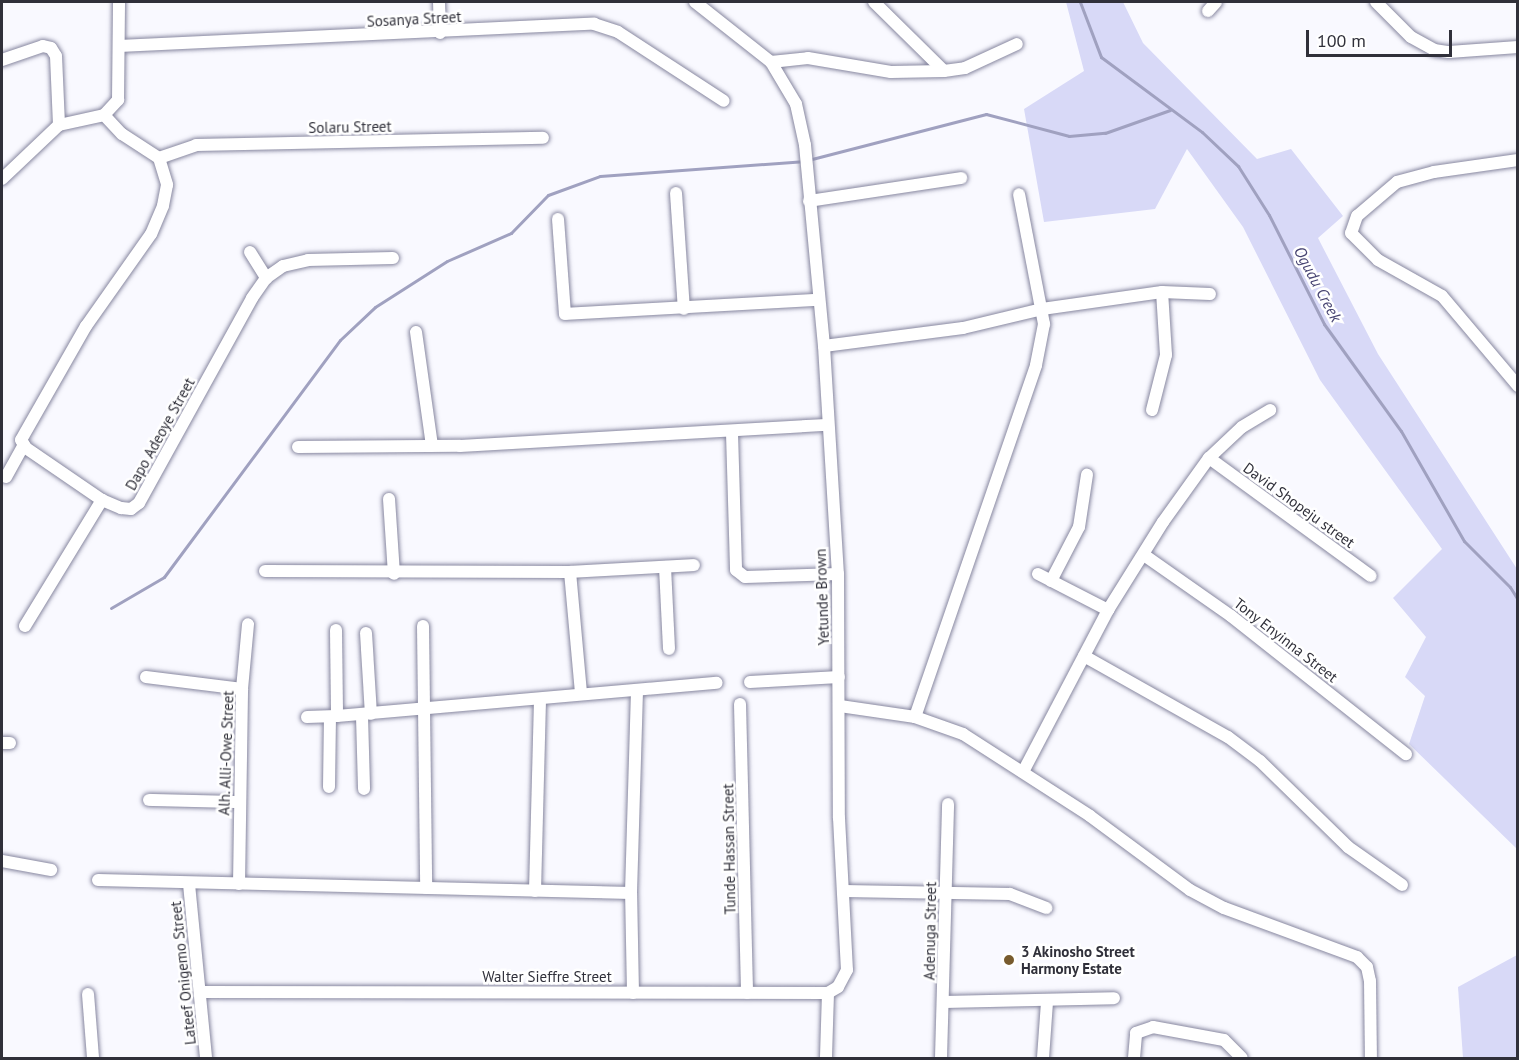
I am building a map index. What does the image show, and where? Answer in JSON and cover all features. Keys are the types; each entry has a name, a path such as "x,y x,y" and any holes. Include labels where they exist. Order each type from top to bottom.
{"street":[{"path":"2,179 59,125 104,115 118,100 119,2"},
{"path":"439,2 440,33"},
{"path":"695,2 771,62 808,58 891,72 944,71 965,68 1017,44"},
{"path":"874,2 944,71"},
{"path":"1376,2 1411,37 1434,50 1449,52 1518,47"},
{"name":"Sosanya Street","path":"119,46 440,33 594,24 618,32 724,101"},
{"path":"2,60 43,45 51,48 56,56 59,125"},
{"name":"Yetunde Brown","path":"771,62 796,104 809,197 817,300 824,346 826,424 838,574 839,818 847,970 838,987 828,993"},
{"path":"6,477 24,445 21,440 26,430 86,326 151,234 167,185 159,158 122,134 104,115"},
{"name":"Solaru Street","path":"159,158 196,145 543,138"},
{"path":"1518,160 1434,172 1397,182 1357,216 1351,233 1355,242 1378,260 1442,296 1518,386"},
{"path":"809,197 961,178"},
{"path":"676,194 684,309"},
{"path":"915,717 1036,365 1044,324 1019,194"},
{"path":"558,219 565,314 817,300"},
{"path":"250,252 266,278"},
{"name":"Dapo Adeoye Street","path":"24,445 102,500 131,509 140,503 252,298 266,278 283,266 308,260 393,258"},
{"path":"1152,410 1165,364 1162,292"},
{"path":"824,346 963,328 1042,309 1162,292 1210,294"},
{"path":"416,333 432,446"},
{"path":"1023,772 1108,610 1209,458 1242,427 1270,410"},
{"path":"298,447 432,446 732,433 826,424"},
{"path":"732,433 736,570 745,577 838,574"},
{"name":"David Shopeju street","path":"1209,458 1371,576"},
{"path":"1051,581 1078,527 1087,475"},
{"path":"389,499 394,574"},
{"path":"25,626 102,500"},
{"name":"Tony Enyinna Street","path":"1143,555 1232,616 1406,754"},
{"path":"265,571 394,574 570,572 694,565"},
{"path":"665,567 669,649"},
{"path":"570,572 581,693"},
{"path":"1038,574 1108,610"},
{"name":"Alh. Alli-Owe Street","path":"239,884 242,689 248,624"},
{"path":"423,626 427,709 426,888"},
{"path":"329,787 334,717 336,630"},
{"path":"364,789 366,633"},
{"path":"1084,656 1228,737 1260,761 1348,847 1402,885"},
{"path":"146,677 242,689"},
{"path":"750,682 839,677"},
{"path":"307,717 366,715 540,700 581,693 717,683"},
{"path":"633,993 631,893 638,690"},
{"path":"535,891 540,700"},
{"name":"Tunde Hassan Street","path":"740,704 747,993"},
{"path":"840,706 915,717 963,734 1023,772 1190,890 1224,908 1357,957 1367,967 1370,981 1371,1059"},
{"path":"149,800 239,802"},
{"name":"Adenuga Street","path":"941,1059 948,804"},
{"path":"2,861 51,870"},
{"path":"98,880 631,893"},
{"name":"Lateef Onigemo Street","path":"189,884 206,1059"},
{"path":"844,891 946,891 1010,894 1046,908"},
{"name":"Walter Sieffre Street","path":"201,992 828,993"},
{"path":"826,1059 828,993"},
{"path":"88,994 93,1059"},
{"path":"944,1002 1047,1002 1114,998"},
{"path":"1043,1059 1047,1002"},
{"path":"1134,1059 1136,1033 1153,1027 1224,1040 1242,1059"}],"shaded area":[{"path":"1066,2 1123,2 1143,43 1257,159 1291,149 1343,216 1318,238 1378,354 1517,569 1517,849 1409,744 1425,696 1405,677 1426,637 1393,598 1442,549 1320,380 1243,227 1187,149 1155,209 1044,222 1024,109 1084,71"},
{"path":"1517,955 1517,1058 1463,1058 1458,987"}],"waterway":[{"name":"Ogudu Creek","path":"1080,2 1101,57 1202,132 1238,166 1269,215 1324,324 1401,431 1464,541 1510,587 1518,600"},
{"path":"808,160 986,114 1069,136 1105,133 1170,110"},
{"path":"111,608 164,577 340,340 375,307 447,261 511,233 548,195 600,176 802,161"}],"place":[{"name":"3 Akinosho Street Harmony Estate","path":"1009,960"}]}
